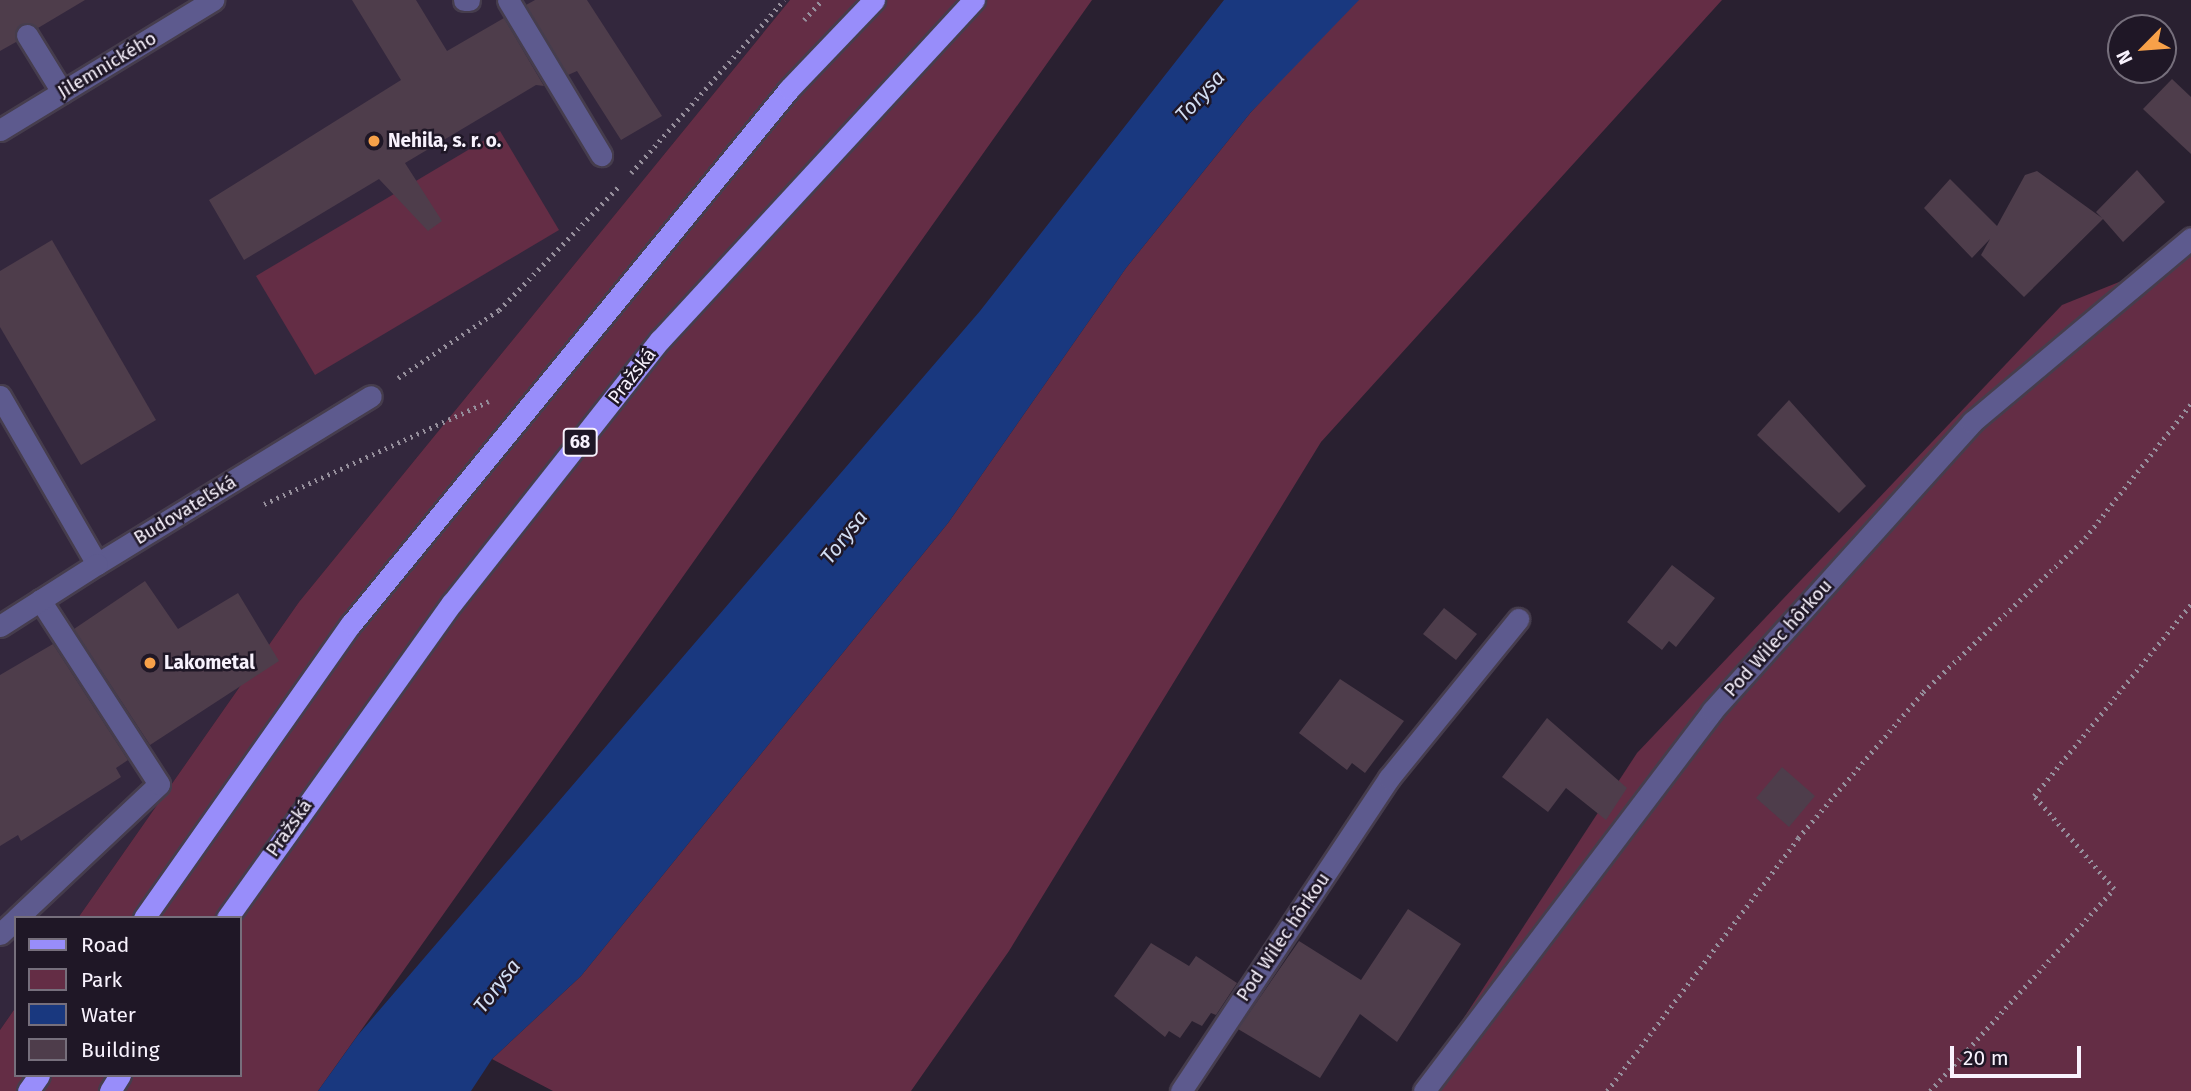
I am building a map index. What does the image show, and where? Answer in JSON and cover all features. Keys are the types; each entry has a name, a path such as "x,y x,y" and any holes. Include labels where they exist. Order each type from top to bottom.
{"main road":[{"path":"145,916 351,624 789,89 874,0"},
{"name":"Pražská","path":"228,916 452,603 660,340 974,0"}],"street":[{"name":"Jilemnického","path":"0,130 213,0"},
{"path":"464,0 469,0"},
{"path":"508,0 601,155"},
{"path":"27,35 62,92"},
{"name":"Pod Wilec hôrkou","path":"1424,1091 1712,711 1972,422 2191,238"},
{"path":"0,396 97,564"},
{"name":"Budovateľská","path":"0,626 371,396"},
{"path":"18,916 159,784 40,600"},
{"name":"Pod Wilec hôrkou","path":"1181,1091 1390,778 1518,619"},
{"path":"0,934 14,920"}],"path":[{"path":"371,396 499,310 661,142 784,0"},
{"path":"795,31 822,0"},
{"path":"259,506 492,400 500,389"},
{"path":"1607,1091 1798,838 1923,692 2085,538 2191,404"},
{"path":"1930,1091 2114,889 2034,796 2191,604"}],"shaded area":[{"path":"0,0 790,0 299,602 79,916 14,916 14,1010 0,1030"}],"green space":[{"path":"790,0 1092,0 318,1091 0,1091 0,1030 14,1010 14,1077 242,1077 242,916 79,916 299,602"},
{"path":"1356,0 1722,0 1321,442 1009,951 911,1091 553,1091 492,1059 581,976 948,523 1126,268 1251,112"},
{"path":"500,131 559,230 315,375 256,276"},
{"path":"2191,253 2191,1091 1416,1091 1637,753 2062,305"}],"water":[{"name":"Torysa","path":"1224,0 1359,0 1251,112 1126,268 948,523 581,976 492,1059 471,1091 318,1091 358,1035 980,311"}],"building":[{"path":"0,0 85,0 38,28 21,24 16,42 0,51"},
{"name":"Nehila, s. r. o.","path":"352,0 416,0 447,51 504,18 544,86 536,85 405,163 442,221 428,231 379,179 244,260 209,200 401,80"},
{"path":"535,0 587,0 662,116 621,140 577,71 568,75 526,5"},
{"path":"2167,84 2177,84 2191,97 2191,154 2143,109"},
{"path":"2137,170 2165,202 2123,242 2103,219 2024,297 1981,255 1990,239 1972,258 1924,208 1950,179 1997,226 2025,175 2037,171 2102,218 2096,212"},
{"path":"52,240 156,420 81,465 0,327 0,271"},
{"path":"1789,400 1866,486 1839,513 1757,435"},
{"path":"1672,565 1715,598 1676,647 1669,641 1662,650 1627,622"},
{"name":"Lakometal","path":"145,581 178,629 238,593 279,661 150,745 74,629"},
{"path":"1444,608 1477,634 1456,660 1423,634"},
{"path":"53,644 128,760 116,768 121,777 21,841 18,835 0,846 0,675"},
{"path":"1340,679 1404,721 1365,773 1352,763 1347,770 1299,733"},
{"path":"1547,718 1627,788 1606,820 1566,788 1548,812 1502,777"},
{"path":"1782,767 1815,796 1789,827 1756,798"},
{"path":"1408,909 1461,944 1397,1042 1360,1014 1320,1078 1238,1029 1299,941 1361,980"},
{"path":"1151,943 1189,966 1196,956 1237,983 1216,1015 1211,1013 1202,1026 1192,1021 1180,1038 1169,1031 1165,1037 1114,996"}],"place":[{"name":"Nehila, s. r. o.","path":"374,141"},
{"name":"Lakometal","path":"150,663"}]}
